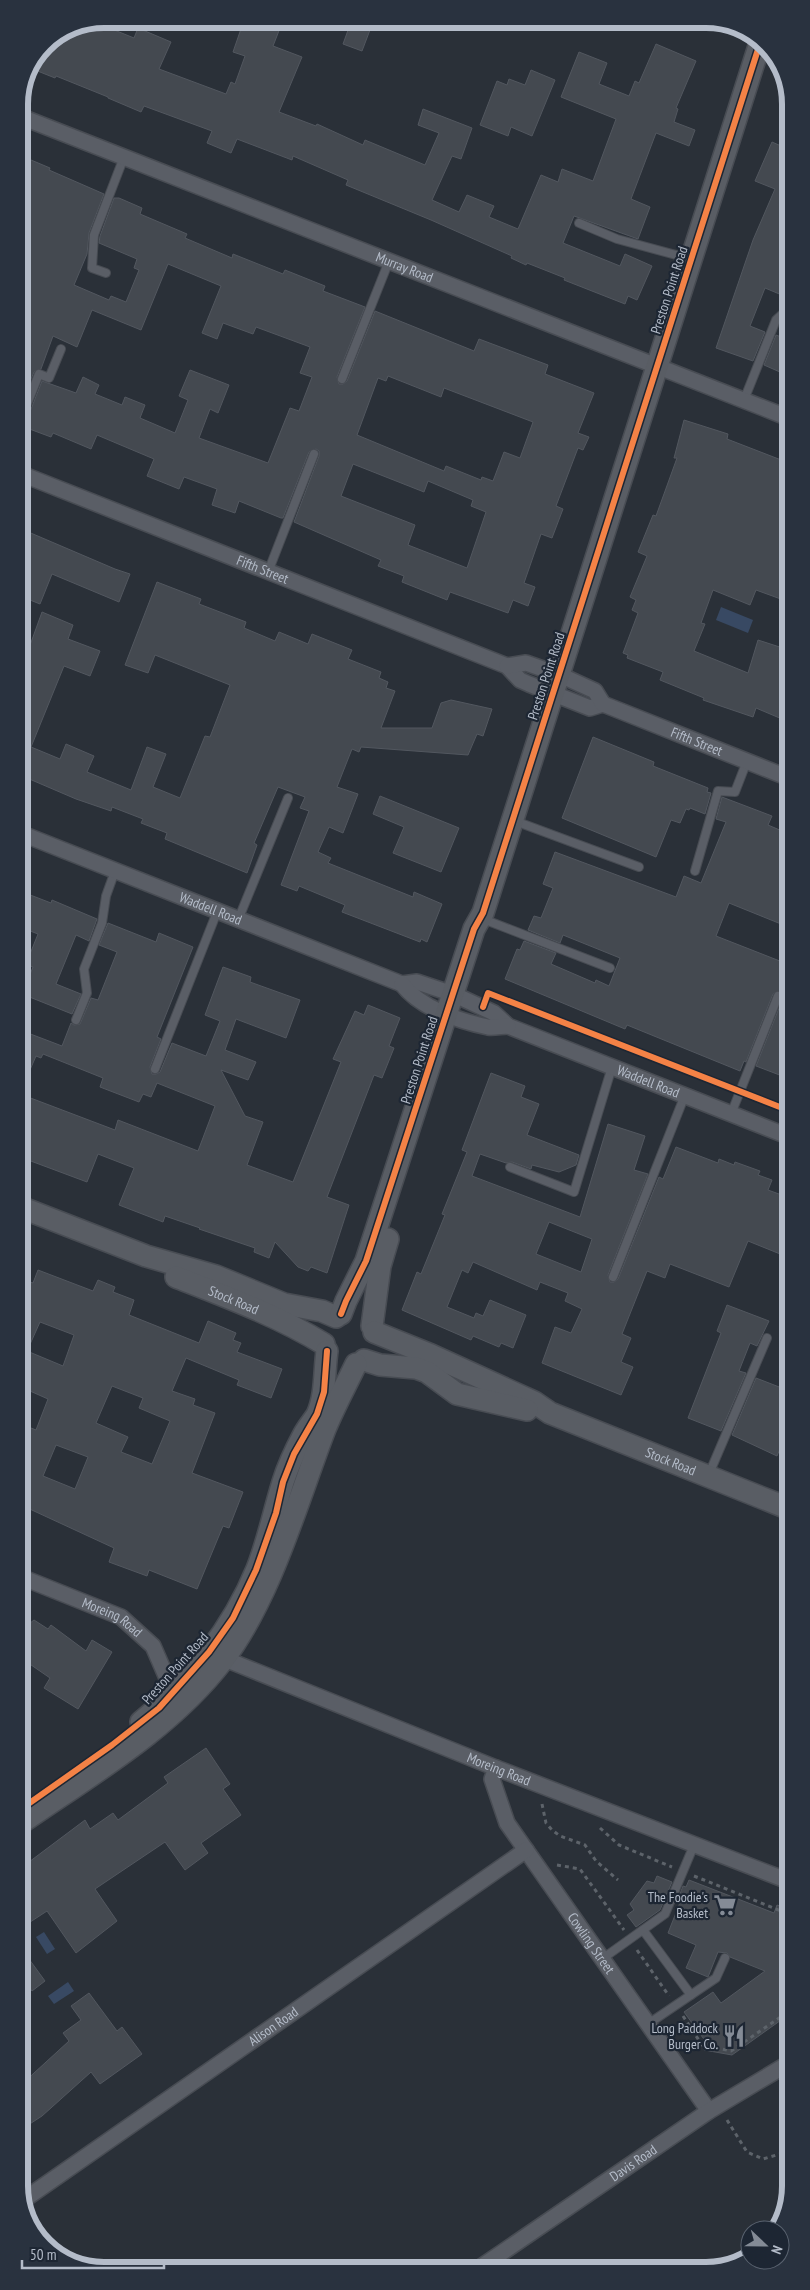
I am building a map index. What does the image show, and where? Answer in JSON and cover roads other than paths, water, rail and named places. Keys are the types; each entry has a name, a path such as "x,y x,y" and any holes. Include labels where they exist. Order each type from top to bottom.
{"main road":[{"name":"Preston Point Road","path":"373,1329 380,1266 455,1006 474,929 483,916 758,48"},
{"name":"Preston Point Road","path":"339,1316 366,1261 455,1006"},
{"name":"Stock Road","path":"27,1211 146,1256 216,1276 284,1304 339,1316 355,1314 367,1320 373,1329 534,1402 550,1413 782,1507"},
{"name":"Stock Road","path":"146,1256 158,1270 256,1309 300,1330 325,1348 339,1363 360,1362 416,1368 427,1372 457,1394 530,1411 550,1413"},
{"path":"325,1348 325,1330 339,1316"},
{"path":"360,1362 374,1346 373,1329"},
{"name":"Preston Point Road","path":"27,1805 112,1745 158,1708 173,1692 217,1655 256,1570 276,1513 283,1482 304,1434 317,1414 324,1392 325,1348"},
{"name":"Preston Point Road","path":"27,1819 175,1713 256,1605 279,1554 326,1426 360,1362"}],"street":[{"name":"Murray Road","path":"28,120 782,415"},
{"name":"Fifth Street","path":"28,477 507,666 526,663 557,685 594,691 604,704 782,775"},
{"name":"Waddell Road","path":"28,836 402,984 417,982 455,1006"},
{"name":"Waddell Road","path":"402,984 410,995 494,1013 508,1026 782,1134"},
{"name":"Moreing Road","path":"27,1580 121,1617 153,1646 173,1692"},
{"name":"Moreing Road","path":"217,1655 496,1768 782,1879"},
{"name":"Cowling Street","path":"496,1768 492,1779 507,1823 709,2111"},
{"name":"Alison Road","path":"28,2198 526,1850"},
{"name":"Davis Road","path":"488,2262 709,2111 782,2067"}],"lane":[{"path":"106,273 92,268 94,235 124,157"},
{"path":"578,223 617,239 691,260"},
{"path":"342,379 389,261"},
{"path":"744,400 776,320 782,314"},
{"path":"28,402 39,374 49,378 61,350"},
{"path":"268,572 314,454"},
{"path":"695,871 718,791 735,792 747,761"},
{"path":"238,920 288,798"},
{"path":"513,820 639,867"},
{"path":"76,1020 88,993 84,969 102,923 106,896 115,871"},
{"path":"155,1069 217,912"},
{"path":"483,916 610,968"},
{"path":"731,1114 778,996"},
{"path":"510,1167 574,1192 612,1067"},
{"path":"613,1277 685,1095"},
{"path":"708,1476 767,1338"},
{"path":"602,1958 665,1914 694,1845"},
{"path":"643,1930 691,1995"},
{"path":"648,2024 716,1978 725,1958"}],"water":[{"path":"721,607 753,620 748,633 716,620"},
{"path":"44,1932 55,1949 47,1954 36,1937"},
{"path":"68,1982 74,1991 54,2004 48,1996"}],"place":[{"name":"The Foodie's Basket","path":"725,1905"},
{"name":"Long Paddock Burger Co.","path":"734,2036"}]}
